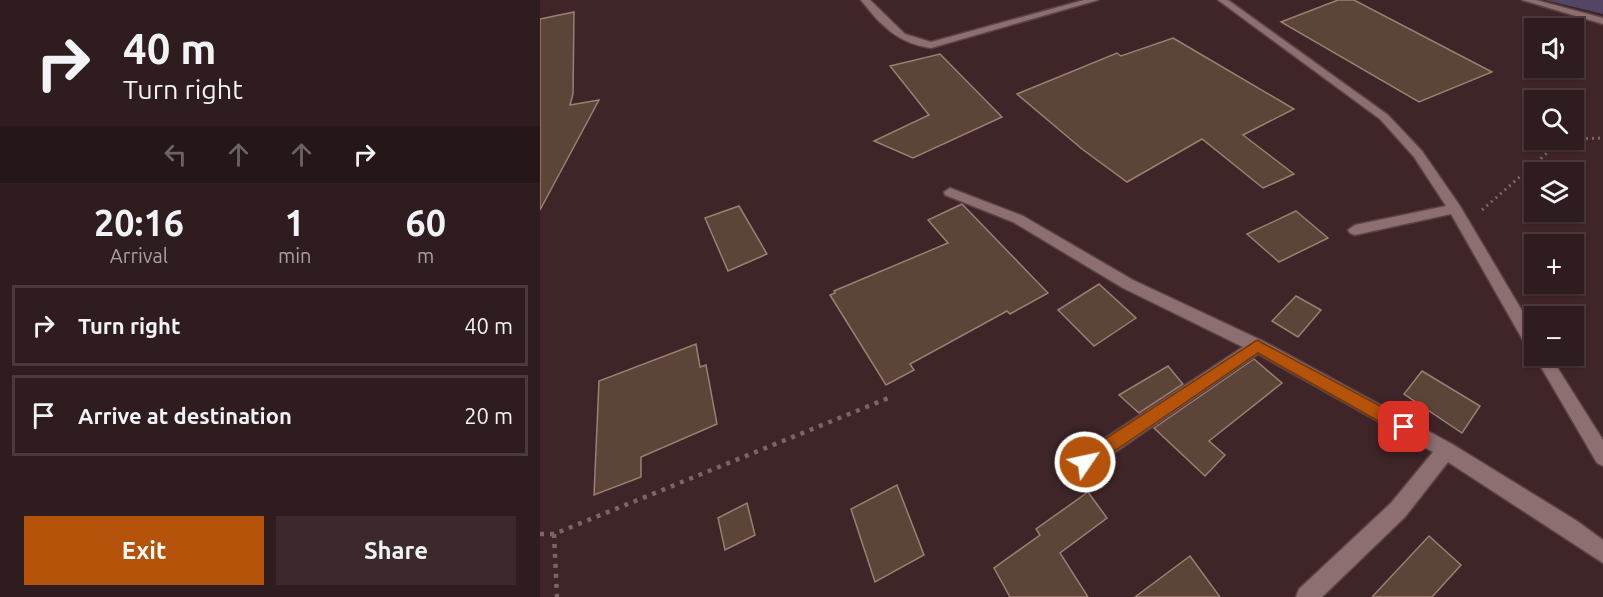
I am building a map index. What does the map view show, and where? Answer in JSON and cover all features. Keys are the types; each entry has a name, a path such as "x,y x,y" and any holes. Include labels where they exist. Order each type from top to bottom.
{"street":[{"path":"865,0 892,30 915,45 931,45 1094,0"},
{"path":"1222,0 1384,117 1418,154 1455,209 1524,327"},
{"path":"1526,0 1603,21"},
{"path":"950,192 1018,219 1128,284 1257,346 1446,450 1570,528 1603,553"},
{"path":"1355,230 1455,209"},
{"path":"1085,462 1257,346"},
{"path":"1548,366 1603,457"},
{"path":"1307,597 1398,510 1446,450"}],"path":[{"path":"1584,139 1603,138"},
{"path":"1464,226 1550,150"},
{"path":"540,534 554,534 891,397"},
{"path":"554,534 557,597"}],"shaded area":[{"path":"1545,0 1603,0 1603,14"}],"building":[{"path":"1338,0 1354,0 1492,72 1419,102 1281,22"},
{"path":"574,12 573,94 570,105 599,100 540,210 540,19"},
{"path":"1173,38 1294,109 1243,135 1294,174 1263,188 1202,139 1127,182 1082,149 1017,94 1117,53 1121,56"},
{"path":"940,54 1002,117 913,158 874,141 929,115 890,66"},
{"path":"962,204 1048,293 1010,314 1007,311 910,364 914,370 886,385 830,295 835,293 834,291 948,243 928,220"},
{"path":"739,206 767,254 728,271 705,218"},
{"path":"1296,211 1328,238 1279,262 1247,234"},
{"path":"1099,284 1136,318 1094,346 1058,310"},
{"path":"1296,296 1321,310 1298,337 1272,321"},
{"path":"696,344 700,367 706,365 717,424 641,457 641,477 594,495 599,381"},
{"path":"1254,359 1282,383 1209,441 1225,455 1205,476 1154,428"},
{"path":"1168,366 1183,384 1139,413 1119,395"},
{"path":"1422,371 1480,406 1462,433 1404,394"},
{"path":"897,485 924,555 875,582 851,509"},
{"path":"1088,492 1107,518 1060,553 1088,597 1010,597 994,568 1040,535 1036,529"},
{"path":"747,503 755,535 725,550 718,518"},
{"path":"1429,536 1461,565 1432,597 1372,597"},
{"path":"1190,556 1220,597 1135,597"}],"route":[{"path":"1085,462 1257,346 1404,427"}]}
